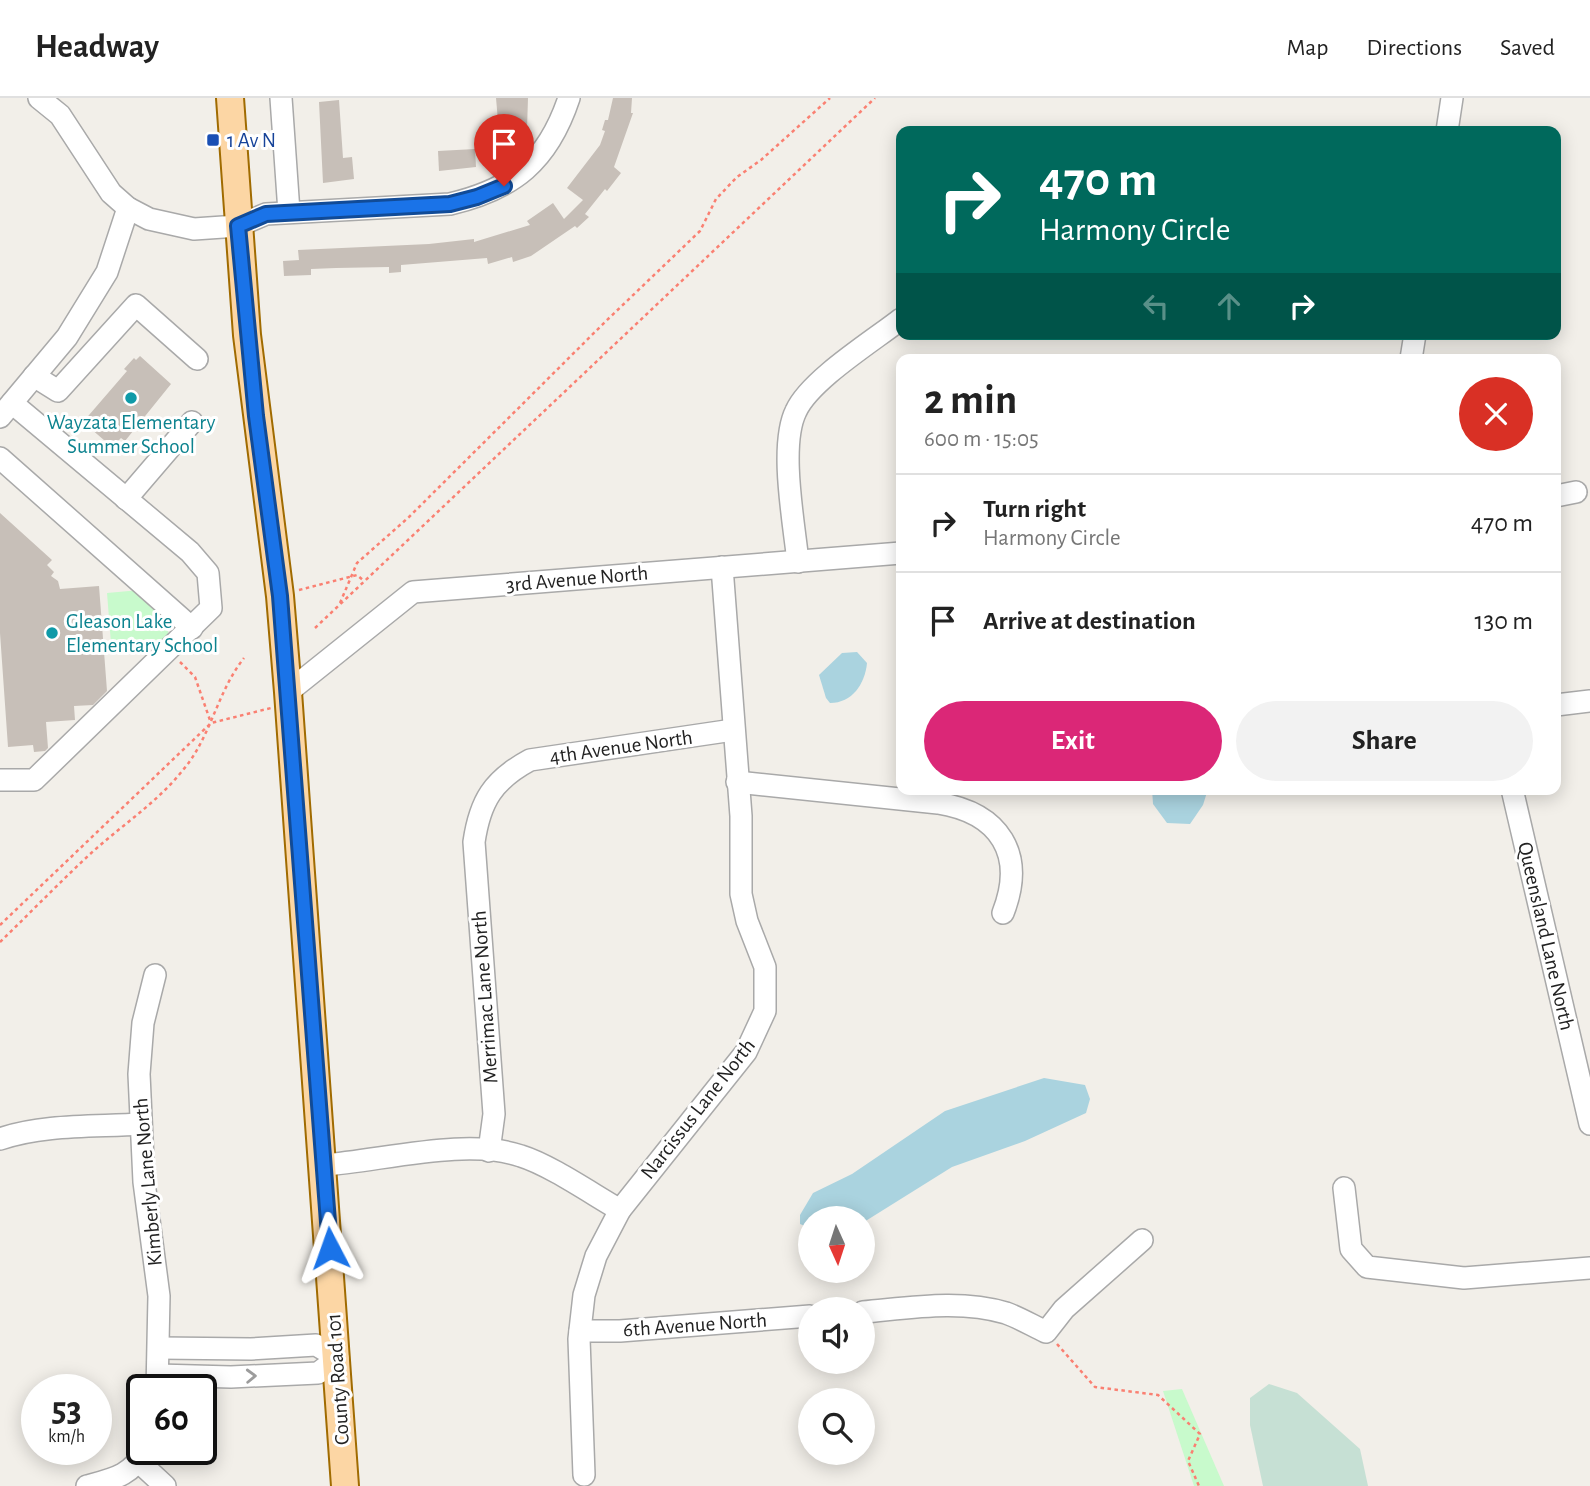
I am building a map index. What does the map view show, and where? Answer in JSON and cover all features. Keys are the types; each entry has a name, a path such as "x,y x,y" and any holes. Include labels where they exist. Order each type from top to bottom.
{"main road":[{"name":"County Road 101","path":"230,98 238,226 256,416 280,596 279,700 324,1166 345,1486"}],"street":[{"path":"39,98 64,107 111,193 128,208 149,219 194,229 238,226 262,214 450,204 477,197 504,186 527,169 546,148 561,122 569,98"},
{"path":"281,98 289,212"},
{"path":"1448,126 1452,98"},
{"path":"0,780 34,780 211,608 208,573 190,552 126,499 6,410 67,337 107,272 128,208"},
{"path":"34,376 58,391 136,305 197,359"},
{"path":"82,313 109,334"},
{"path":"798,562 788,453 795,412 814,387 896,322"},
{"path":"126,499 192,422"},
{"path":"0,458 192,628"},
{"name":"3rd Avenue North","path":"279,700 413,592 896,553"},
{"name":"Narcissus Lane North","path":"584,1475 579,1331 584,1296 596,1256 620,1210 746,1052 765,1011 765,967 747,921 741,894 739,866 742,839 722,567"},
{"path":"1561,704 1590,701"},
{"name":"4th Avenue North","path":"474,842 484,802 496,784 530,760 733,730"},
{"path":"737,782 938,803 961,807 981,816 997,831 1007,849 1012,870 1011,892 1003,913"},
{"name":"Queensland Lane North","path":"1513,795 1590,1124"},
{"name":"Merrimac Lane North","path":"474,842 494,1114 489,1150"},
{"name":"Kimberly Lane North","path":"155,975 139,1048 146,1209 159,1296 159,1348"},
{"path":"0,1139 13,1134 141,1124"},
{"path":"324,1166 458,1150 489,1150 521,1155 620,1210"},
{"path":"1343,1188 1351,1249 1367,1266 1464,1278 1590,1268"},
{"path":"875,1311 933,1307 983,1308 1008,1314 1046,1332 1064,1309 1142,1240"},
{"name":"6th Avenue North","path":"579,1331 620,1331 798,1317"},
{"path":"157,1374 159,1348 251,1349 316,1345 338,1358 318,1373 217,1378"},
{"path":"88,1486 114,1480 132,1465"},
{"path":"150,1465 165,1486"}],"path":[{"path":"340,604 357,563 419,508 700,231 716,199 737,177 761,160 830,98"},
{"path":"315,628 875,98"},
{"path":"299,590 357,575 364,581"},
{"path":"168,651 195,677 211,723"},
{"path":"0,943 88,856 162,794 185,769 211,723 231,674 244,658"},
{"path":"0,925 211,723 279,700"},
{"path":"1046,1332 1095,1387 1158,1395 1200,1434 1188,1461 1199,1486"}],"green space":[{"path":"140,590 160,611 167,623 168,637 157,651 145,640 111,643 107,593"},
{"path":"1269,1384 1297,1393 1360,1449 1368,1486 1263,1486 1250,1425 1250,1398"},
{"path":"1182,1389 1224,1486 1194,1486 1163,1391"}],"water":[{"path":"857,652 867,663 860,685 845,700 830,703 819,675 842,653"},
{"path":"1152,795 1206,795 1203,805 1190,824 1167,823 1153,804"},
{"path":"1044,1078 1085,1085 1090,1099 1086,1113 1025,1141 952,1167 875,1215 875,1206 805,1206 813,1193 852,1174 945,1111"}],"building":[{"path":"496,98 528,98 527,129 508,130 508,120 498,121"},
{"path":"613,98 632,98 633,113 614,167 621,173 585,214 589,217 577,228 575,226 531,256 513,262 512,257 488,264 487,258 401,265 401,272 389,273 389,267 336,268 311,269 311,275 284,276 283,261 299,260 298,250 429,244 474,239 474,242 530,225 527,221 553,203 564,219 583,200 567,188 600,145"},
{"path":"339,100 343,158 352,157 354,179 323,183 319,102"},
{"path":"475,149 476,167 439,171 438,151"},
{"name":"Wayzata Elementary Summer School","path":"140,356 171,384 125,441 121,438 112,447 83,422 127,371 124,369 134,358 136,360"},
{"name":"Gleason Lake Elementary School","path":"0,513 52,560 47,565 54,572 51,576 58,581 60,589 99,586 107,691 93,705 74,706 75,720 46,722 48,748 45,751 34,752 33,745 8,747 0,633"}],"place":[{"name":"1 Av N","path":"213,140"},
{"name":"Wayzata Elementary Summer School","path":"131,398"},
{"name":"Gleason Lake Elementary School","path":"52,633"}],"route":[{"path":"330,1248 280,596 256,416 238,226 262,214 450,204 504,186"}]}
